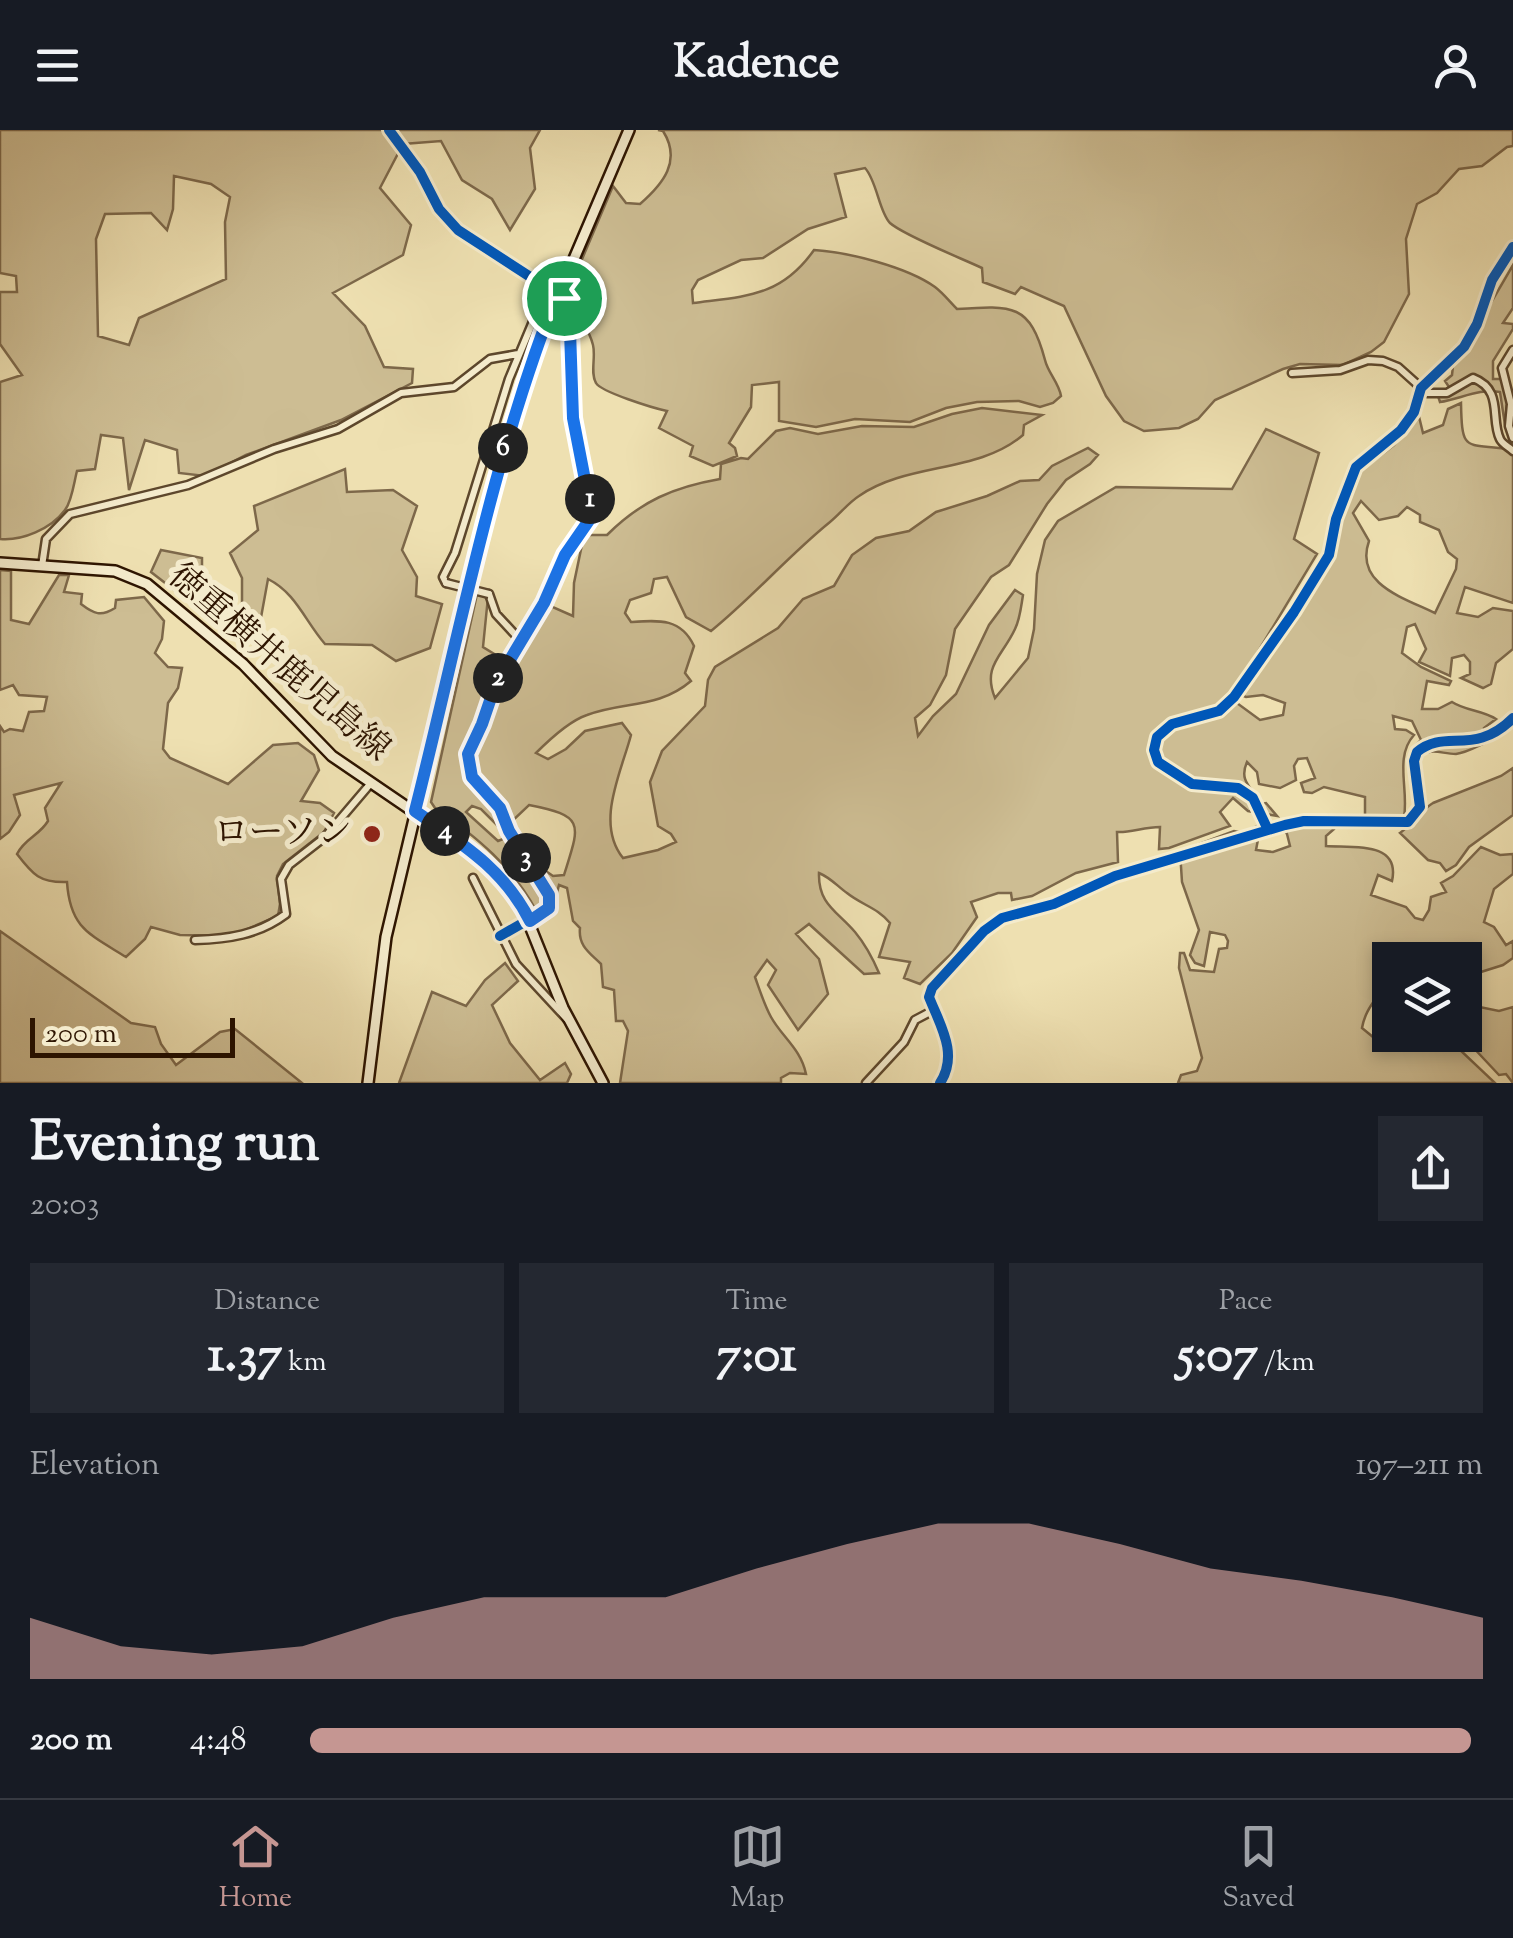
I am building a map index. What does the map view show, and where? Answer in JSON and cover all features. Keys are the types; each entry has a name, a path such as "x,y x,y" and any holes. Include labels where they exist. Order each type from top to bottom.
{"main road":[{"path":"368,1083 379,979 498,466 552,291 629,130"},
{"name":"徳重横井鹿児島線","path":"0,563 115,571 148,584 243,664 332,756 483,859 508,885 530,921 571,1024 603,1083"}],"street":[{"path":"388,130 420,172 448,220 472,240 569,302 573,418 592,516 565,555 552,587 496,683 468,759 472,777 500,808 509,831 549,895 549,908 500,936"},
{"path":"1268,830 1252,798 1238,788 1192,784 1158,762 1154,750 1156,737 1172,724 1219,711 1234,697 1329,554 1336,520 1356,467 1402,430 1414,412 1420,388 1464,347 1477,324 1492,280 1513,247"},
{"path":"521,641 496,614 490,594 446,583 443,578 455,552 518,354 552,291"},
{"path":"1513,350 1502,368 1511,404 1509,426 1513,438"},
{"path":"42,566 46,539 70,514 188,485 274,449 338,429 401,393 454,387 490,359 518,354"},
{"path":"1292,373 1340,370 1368,360 1383,362 1398,367 1427,393 1446,393 1473,378 1482,382 1497,412 1500,439 1513,450"},
{"path":"940,1083 946,1072 948,1050 929,997 932,988 995,922 1054,904 1115,876 1304,821 1408,822 1420,807 1414,762 1417,752 1432,743 1488,738 1513,718"},
{"path":"194,940 233,939 273,924 286,914 282,879 289,864 325,838 371,783"},
{"path":"473,878 516,964 571,1024"},
{"path":"866,1083 904,1042 916,1020 934,1010"}],"shaded area":[{"path":"0,130 540,130 530,148 535,189 510,230 492,199 462,180 441,141 403,144 380,188 411,225 403,255 333,293 365,326 384,367 413,369 412,383 341,420 246,455 205,476 179,473 177,450 145,440 129,490 123,438 101,435 95,469 77,471 69,502 59,517 36,532 9,539 0,539 0,382 22,375 0,344 0,292 17,292 16,276 0,273","holes":["174,176 211,184 230,197 225,222 226,279 139,318 129,345 98,336 96,239 105,214 151,213 167,230 173,209"]},
{"path":"658,130 1513,130 1513,146 1482,166 1459,169 1437,193 1417,204 1406,239 1409,294 1384,342 1343,365 1300,364 1283,369 1215,400 1198,419 1179,428 1144,431 1124,421 1106,396 1064,306 1021,287 1015,294 983,282 982,268 897,228 886,218 865,168 835,174 846,217 808,229 763,258 741,260 698,280 692,290 693,303 746,296 775,286 814,250 860,257 923,280 957,309 992,307 1025,318 1033,328 1061,396 1040,407 1019,401 977,402 946,408 910,422 855,419 816,427 779,421 779,382 752,385 751,407 729,443 737,456 713,466 690,456 693,446 659,428 667,411 617,395 596,383 591,339 566,297 613,186 626,203 640,204 667,171 671,152 663,131"},
{"path":"1513,265 1513,308 1503,323 1513,324 1513,329 1493,361 1493,379 1501,379 1507,402 1505,425 1500,392 1440,402 1438,396 1449,387 1445,381 1452,375 1453,366 1426,385 1460,356"},
{"path":"1414,396 1423,433 1443,425 1448,409 1461,403 1463,430 1469,442 1507,449 1513,455 1513,603 1465,587 1457,613 1478,617 1493,608 1513,611 1513,649 1496,663 1491,684 1483,688 1461,678 1470,674 1470,662 1464,655 1452,658 1450,676 1419,662 1426,649 1415,624 1407,627 1402,653 1451,681 1449,685 1427,681 1422,709 1438,709 1452,702 1491,716 1496,719 1484,728 1487,742 1460,753 1423,755 1418,759 1424,795 1414,796 1410,772 1413,748 1421,740 1412,721 1393,716 1395,729 1414,735 1403,763 1404,817 1365,815 1365,797 1324,787 1304,792 1301,783 1315,778 1307,758 1298,759 1294,766 1296,780 1280,788 1259,784 1257,772 1247,762 1244,775 1248,784 1261,804 1266,803 1277,816 1248,811 1233,798 1220,812 1230,826 1169,848 1159,849 1160,827 1117,832 1118,862 1076,873 1032,896 1012,900 1011,893 998,893 971,902 977,917 952,953 920,984 904,978 910,962 879,957 890,923 819,873 825,900 859,937 879,973 864,974 809,924 796,934 819,959 828,994 798,1030 768,985 776,970 767,960 755,977 771,1017 796,1050 806,1074 790,1073 781,1078 781,1083 620,1083 628,1031 623,1021 616,1021 614,990 603,987 601,964 583,944 580,928 573,921 567,888 559,885 554,904 527,858 553,876 564,875 574,825 561,813 529,805 506,827 495,800 490,803 499,827 481,809 472,806 466,812 498,841 508,837 544,891 546,902 537,912 505,867 431,802 477,594 488,597 483,647 509,663 546,604 573,616 574,583 584,535 607,535 659,497 720,479 721,464 748,459 776,431 790,428 818,434 862,426 914,427 982,408 1042,415 1024,425 1023,435 985,456 899,478 859,496 711,631 686,617 667,577 654,579 651,593 630,600 625,613 631,622 668,623 689,637 694,646 685,673 691,681 666,696 580,718 536,753 548,759 585,731 622,723 631,735 613,798 611,829 623,858 676,842 658,826 650,782 662,751 705,706 708,680 715,667 778,628 803,599 834,586 852,555 876,538 909,531 936,512 1020,481 1039,480 1052,466 1088,448 1098,455 1066,480 1009,565 991,577 955,629 946,675 930,705 915,718 918,736 956,694 989,625 1015,590 1023,595 1020,613 992,669 995,698 1028,658 1037,574 1045,540 1058,521 1116,487 1232,489 1266,429 1319,453 1294,539 1317,554 1230,698 1260,720 1283,715 1285,703 1263,695 1238,694 1312,594 1331,559 1335,526 1355,475 1394,445 1406,430","holes":["1361,501 1379,520 1398,516 1407,507 1420,515 1420,522 1439,530 1448,552 1457,559 1435,613 1397,595 1375,579 1366,556 1369,541 1353,513"]},
{"path":"345,469 347,492 393,490 417,506 402,550 417,577 416,596 442,604 430,648 396,661 372,645 325,644 293,600 268,579 260,623 242,626 242,578 230,553 258,530 254,506"},
{"path":"161,550 202,558 202,595 191,603 151,572"},
{"path":"0,570 11,571 11,620 29,624 59,575 69,575 64,592 82,594 81,604 98,613 115,608 116,600 144,597 164,621 155,653 168,667 182,668 178,688 168,703 163,749 170,758 228,784 273,745 298,743 314,755 319,770 301,801 320,803 334,813 324,832 283,864 277,876 278,916 231,936 180,935 151,927 145,939 126,957 77,920 67,882 38,876 17,854 48,821 45,808 61,783 14,795 20,815 0,839 0,726 4,732 23,731 29,712 44,711 47,697 19,695 13,685 0,690"},
{"path":"1513,768 1513,815 1469,847 1456,865 1446,871 1400,833 1433,803"},
{"path":"1330,816 1334,829 1326,836 1326,846 1381,852 1393,868 1392,881 1378,875 1371,895 1406,907 1415,918 1423,920 1431,897 1446,892 1441,883 1481,847 1500,855 1513,854 1513,874 1494,889 1484,922 1494,927 1506,945 1513,941 1513,958 1482,972 1482,942 1372,942 1372,1004 1362,1028 1372,1036 1372,1052 1462,1052 1495,1083 1178,1083 1181,1075 1197,1071 1202,1058 1179,968 1180,953 1184,953 1190,970 1214,972 1219,949 1227,948 1228,941 1225,935 1210,932 1204,966 1195,963 1190,955 1199,930 1182,882 1180,851 1261,824 1256,850 1273,852 1290,846 1278,822"},
{"path":"0,931 131,1023 155,1027 176,1065 220,1032 235,1029 302,1083 0,1083"},
{"path":"505,963 518,981 492,1005 510,1043 540,1080 565,1063 571,1074 567,1083 399,1083 432,992 466,1006 485,980"},
{"path":"1513,1007 1513,1083 1506,1074 1499,1075 1477,1052 1482,1052 1482,1008 1499,1011"}],"cycle path":[{"path":"389,130 420,172 439,209 458,230 569,302 573,418 591,516 565,555 544,603 496,683 483,725 468,754 471,777 501,808 509,831 549,895 549,908 500,936"},
{"path":"1268,830 1253,798 1238,788 1192,784 1158,762 1154,750 1157,737 1172,724 1219,711 1234,697 1329,555 1336,519 1356,467 1401,430 1414,412 1421,388 1464,347 1477,324 1492,280 1513,247"},
{"path":"940,1083 948,1050 929,997 932,988 984,931 1002,918 1054,904 1115,876 1285,825 1304,821 1408,822 1420,807 1414,761 1417,752 1438,742 1485,736 1513,718"}],"place":[{"name":"ローソン","path":"372,834"}],"route":[{"path":"557,294 564,298 569,302 573,418 592,516 565,555 544,603 507,661 468,754 475,783 500,808 509,831 549,895 549,908 530,921 508,885 483,859 415,811 513,413 557,294"}]}
